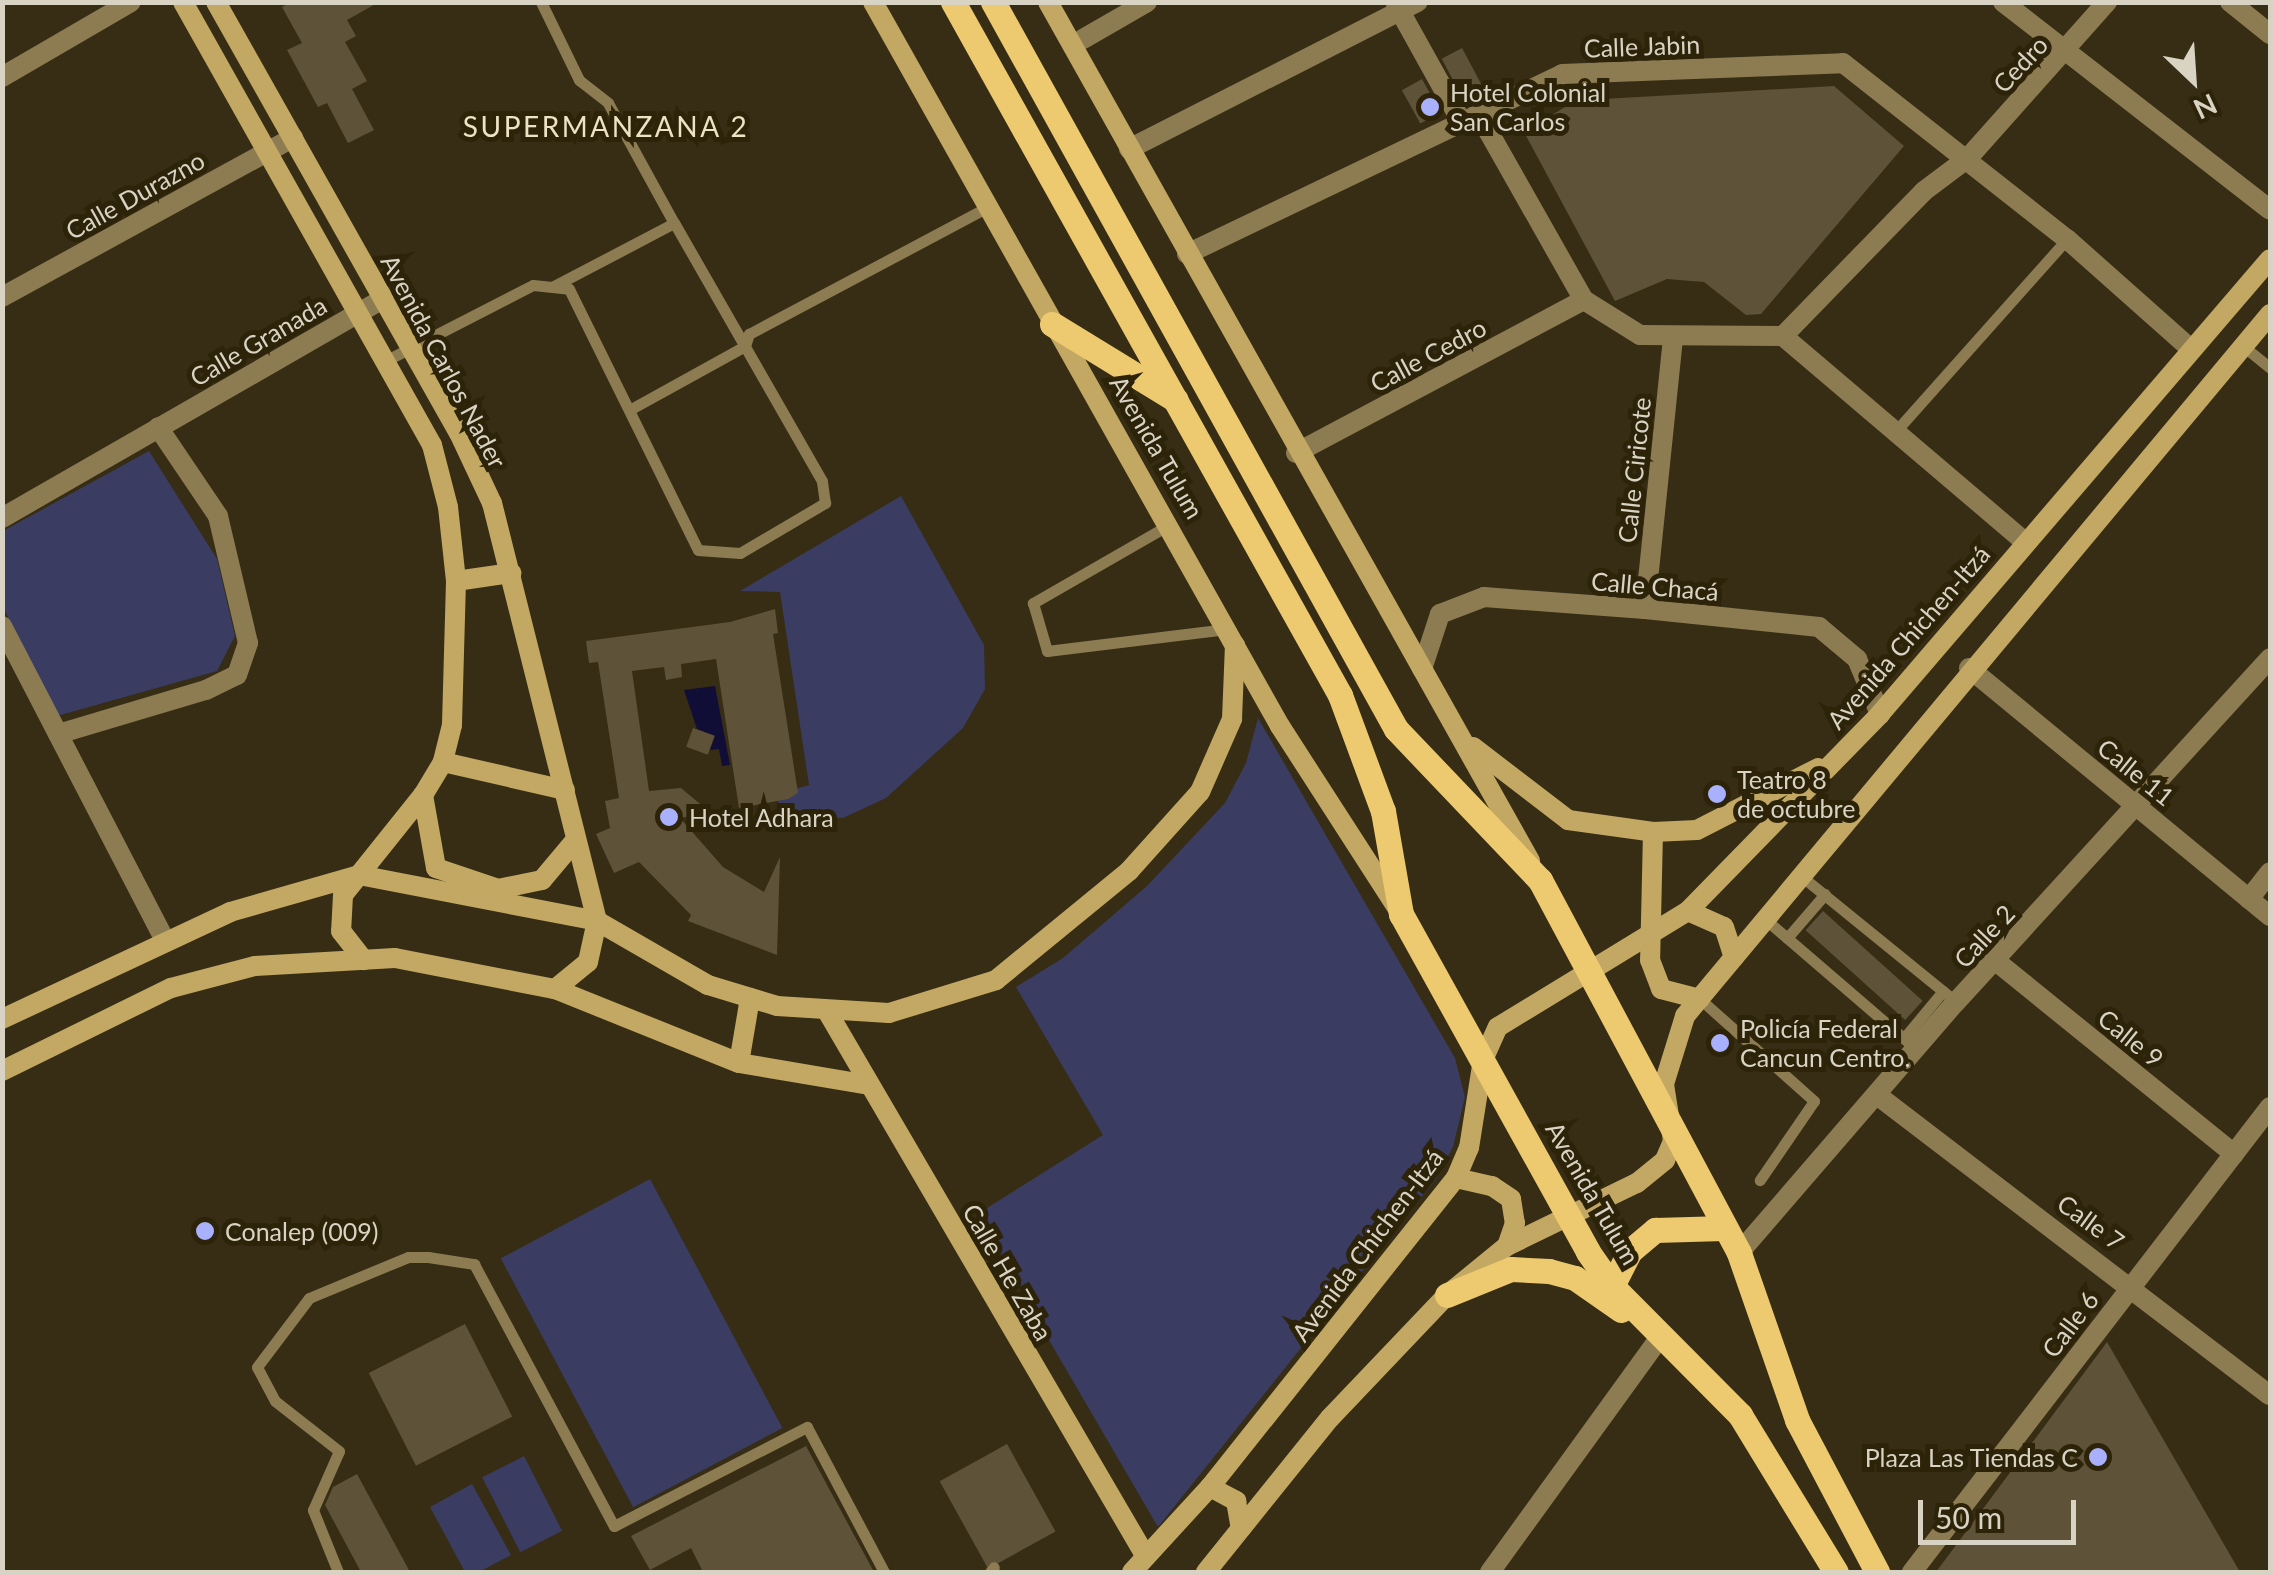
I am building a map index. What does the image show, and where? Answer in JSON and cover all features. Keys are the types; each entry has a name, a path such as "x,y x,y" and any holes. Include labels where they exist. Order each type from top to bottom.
{"main road":[{"name":"Avenida Tulum","path":"953,2 1340,695 1384,811 1401,914 1568,1212 1612,1286 1740,1415 1836,1572"},
{"path":"994,2 1396,728 1540,880 1739,1253 1797,1420 1877,1572"},
{"path":"1052,324 1179,402"},
{"path":"1612,1286 1630,1251 1655,1230 1724,1228"},
{"path":"1447,1296 1511,1269 1549,1271 1575,1278 1660,1337"}],"street":[{"path":"2,77 131,2"},
{"name":"Avenida Carlos Nader","path":"183,2 432,445 448,508 456,581 456,681 443,762 423,795 343,895 338,919 346,943 364,960"},
{"name":"Avenida Carlos Nader","path":"216,2 492,503 564,790 573,843 597,922"},
{"name":"Avenida Tulum","path":"873,2 1231,637 1401,914"},
{"path":"1048,2 1296,453 1466,742 1540,880"},
{"path":"1082,39 1147,2"},
{"path":"2004,2 2064,54 2270,210"},
{"name":"Cedro","path":"1968,158 2108,2"},
{"path":"2230,2 2270,34"},
{"path":"1129,149 1405,6 1584,300 1640,335 1783,336 2024,540"},
{"name":"Calle Jabin","path":"1470,117 1562,74 1842,63 2067,238 2191,348"},
{"path":"1187,254 1470,117"},
{"name":"Calle Durazno","path":"2,297 293,138"},
{"path":"1783,336 1924,191 1968,158"},
{"name":"Avenida Chichen-Itzá","path":"1139,1565 1210,1487 1456,1178 1469,1148 1483,1060 1498,1027 1528,1003 1588,975 1650,939 1688,911 1880,714 2024,540 2270,259"},
{"name":"Calle Granada","path":"2,518 383,299"},
{"name":"Calle Cedro","path":"1296,453 1584,300"},
{"path":"1206,1572 1330,1418 1447,1296 1507,1246 1568,1212 1655,1172 1672,1141 1668,1060 1676,1033 1700,999 1969,668 2270,314"},
{"name":"Calle Ciricote","path":"1645,609 1673,336"},
{"path":"2134,418 2145,433 2162,440"},
{"path":"58,734 116,712 206,690 237,675 248,643 218,516 158,428"},
{"path":"456,581 511,573"},
{"name":"Calle Chacá","path":"1422,670 1440,614 1484,598 1645,609 1819,627 1857,659 1880,714"},
{"path":"2,626 165,940"},
{"path":"2,1019 230,912 359,876 597,922 708,986 750,998 827,1011 889,1013 996,980 1128,872 1200,792 1232,719 1231,637"},
{"name":"Calle 2","path":"1739,1253 1877,1095 1910,1044 1950,996 1997,962 2270,658"},
{"name":"Calle 11","path":"1969,668 2270,916"},
{"path":"1466,742 1568,820 1653,832 1697,830 1833,761"},
{"path":"443,762 564,790"},
{"path":"423,795 436,868 498,890 542,880 573,843"},
{"path":"1653,832 1650,960 1661,989 1700,999"},
{"path":"2249,899 2270,872"},
{"path":"1688,911 1724,927 1734,957"},
{"path":"555,989 588,962 597,922"},
{"path":"2,1072 170,988 256,966 396,958 555,989 739,1063 870,1085"},
{"name":"Calle 9","path":"1997,962 2234,1154"},
{"path":"739,1063 750,998"},
{"name":"Calle He Zaba","path":"827,1011 1139,1565"},
{"name":"Calle 7","path":"1877,1095 2268,1388"},
{"name":"Calle 6","path":"1912,1572 2270,1107"},
{"path":"1456,1178 1492,1186 1511,1199 1515,1223 1507,1246"},
{"path":"1490,1572 1660,1337"},
{"path":"1210,1487 1236,1501 1241,1529"}],"lane":[{"path":"384,361 533,285 569,289 698,550 740,553 825,503 822,481 608,103 579,80 541,2"},
{"path":"631,410 745,346 749,334 986,208"},
{"path":"554,286 674,223"},
{"path":"1895,432 2067,238"},
{"path":"2243,346 2270,368"},
{"path":"1167,526 1032,604 1047,651 1231,637"},
{"path":"1800,875 1950,996"},
{"path":"1787,938 1824,894"},
{"path":"1765,919 1910,1044"},
{"path":"1700,999 1814,1101 1760,1180"},
{"path":"338,1572 313,1510 339,1451 275,1401 256,1367 309,1298 408,1257 474,1264 614,1526 808,1427 884,1572"}],"shaded area":[{"path":"149,451 217,559 235,636 217,671 57,716 3,607 3,531"},
{"path":"901,496 984,645 985,689 963,728 886,798 843,818 779,816 778,794 809,785 780,592 740,591"},
{"path":"715,686 730,765 722,766 719,749 710,750 715,736 697,729 684,690"},
{"path":"1258,718 1455,1058 1465,1097 1453,1147 1436,1179 1158,1527 976,1215 1103,1135 1016,987 1063,958 1147,886 1225,803 1246,763"},
{"path":"650,1179 782,1428 633,1507 501,1258"},
{"path":"524,1456 562,1531 520,1552 482,1477"},
{"path":"472,1484 511,1555 479,1572 465,1572 430,1507"}],"building":[{"path":"291,2 379,2 347,20 356,36 345,42 367,81 352,89 374,130 348,143 327,103 318,107 287,50 302,43 282,7"},
{"path":"1462,48 1484,89 1464,100 1442,59"},
{"path":"1422,79 1440,112 1420,123 1402,90"},
{"path":"1834,86 1904,146 1761,314 1746,315 1704,282 1667,279 1615,301 1524,132 1570,104 1603,99"},
{"path":"775,609 778,633 773,634 798,793 788,799 739,808 716,659 681,664 682,677 666,680 664,667 632,671 649,791 681,788 711,813 680,818 723,867 764,892 780,857 777,955 688,921 691,915 639,862 614,873 596,834 610,828 605,801 619,798 598,662 589,663 586,641 730,622"},
{"path":"693,728 715,736 708,755 686,747"},
{"path":"1823,911 1923,1001 1905,1020 1806,930"},
{"path":"465,1324 512,1417 416,1466 369,1373"},
{"name":"Plaza Las Tiendas C","path":"2107,1342 2240,1572 1936,1572"},
{"path":"1007,1444 1055,1531 988,1569 940,1481"},
{"path":"806,1446 874,1572 703,1572 691,1548 650,1570 631,1536"},
{"path":"357,1474 410,1572 361,1572 325,1505 333,1487"}],"place":[{"name":"Hotel Colonial San Carlos","path":"1430,107"},
{"name":"Teatro 8 de octubre","path":"1717,794"},
{"name":"Hotel Adhara","path":"669,817"},
{"name":"Policía Federal Cancun Centro.","path":"1720,1043"},
{"name":"Conalep (009)","path":"205,1231"},
{"name":"Plaza Las Tiendas C","path":"2098,1457"}],"district":[{"name":"SUPERMANZANA 2","path":"606,126"}]}
